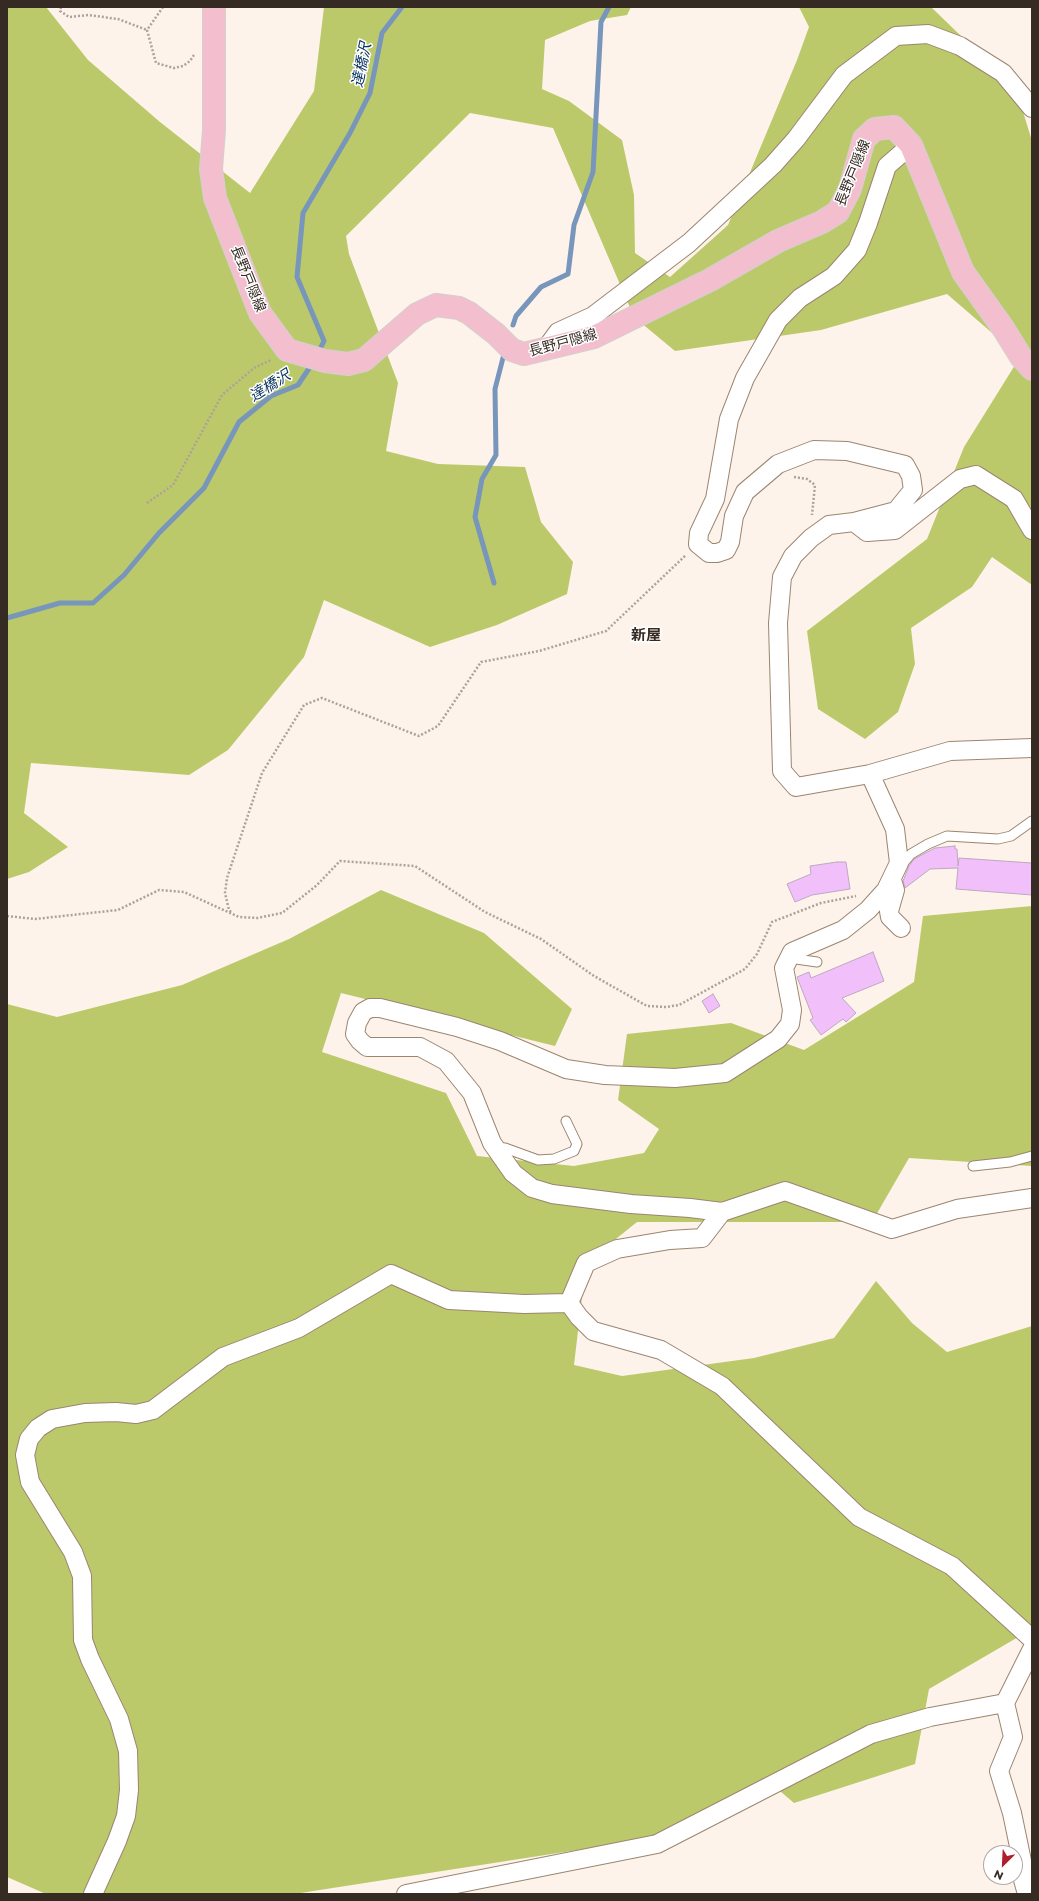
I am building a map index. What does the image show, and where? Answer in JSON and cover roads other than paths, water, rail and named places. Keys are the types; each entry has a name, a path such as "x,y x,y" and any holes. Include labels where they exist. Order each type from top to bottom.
{"main road":[{"name":"長野戸隠線","path":"214,7 214,130 211,169 215,198 260,313 287,350 325,361 348,364 364,360 417,314 436,305 459,308 469,313 496,334 512,350 524,354 547,347 594,337 710,280 778,241 822,222 838,212 850,189 864,138 875,129 894,127 911,146 963,272 1002,328 1020,357 1032,368"}],"street":[{"path":"547,347 558,332 593,316 690,244 773,164 796,139 844,75 896,36 928,34 960,46 1003,73 1032,108"},
{"path":"911,146 887,166 868,223 857,250 834,276 800,298 778,320 745,378 729,419 715,499 699,533 698,544 709,553 717,553 726,550 730,542 734,516 745,492 775,467 814,450 847,451 905,465 910,476 913,490 896,511 854,522 829,525 811,538 793,556 782,577 778,629 782,771 796,787 870,774 950,751 1032,748"},
{"path":"854,522 867,532 895,530 960,479 976,475 1014,498 1032,530"},
{"path":"870,774 895,829 899,863 892,879 886,890 863,914 843,930 792,952 784,968 792,1010 790,1024 778,1039 725,1073 675,1078 605,1076 566,1069 500,1041 457,1027 380,1008 370,1008 363,1012 357,1023 355,1034 367,1047 420,1047 446,1061 472,1093 495,1147 513,1173 532,1188 545,1192 631,1204 722,1212 785,1191 892,1229 957,1209 1032,1198"},
{"path":"892,879 895,890 889,910 890,918 901,928"},
{"path":"569,1303 586,1263 617,1249 670,1240 702,1238 722,1212"},
{"path":"93,1894 118,1841 126,1816 129,1790 128,1751 119,1719 90,1659 83,1640 82,1576 73,1552 30,1482 25,1455 29,1439 38,1428 52,1419 116,1412 136,1414 153,1410 223,1357 299,1328 391,1274 449,1300 524,1304 569,1303"},
{"path":"569,1303 579,1317 593,1330 661,1350 722,1386 859,1517 952,1566 1032,1639"},
{"path":"1027,1894 1022,1876 1027,1860 999,1771 1013,1737 1005,1703 1032,1649"},
{"path":"406,1894 657,1844 871,1734 930,1716 1005,1703"}],"lane":[{"path":"899,863 905,861 911,854 928,844 947,836 998,839 1011,836 1032,821"},
{"path":"789,958 817,962"},
{"path":"495,1147 505,1148 538,1160 554,1159 574,1151 577,1144 566,1121"},
{"path":"974,1166 1010,1162 1032,1156"}],"waterway":[{"name":"達橋沢","path":"318,353 324,341 297,277 303,213 350,133 370,93 382,33 402,7"},
{"path":"513,325 516,316 541,287 568,274 574,225 593,172 601,22 609,7"},
{"path":"494,583 475,517 482,479 496,455 495,389 504,354"},
{"name":"達橋沢","path":"7,618 60,603 93,603 124,575 159,533 204,488 239,422 271,396 298,385 312,364"}],"district":[{"name":"新屋","path":"646,636"}]}
